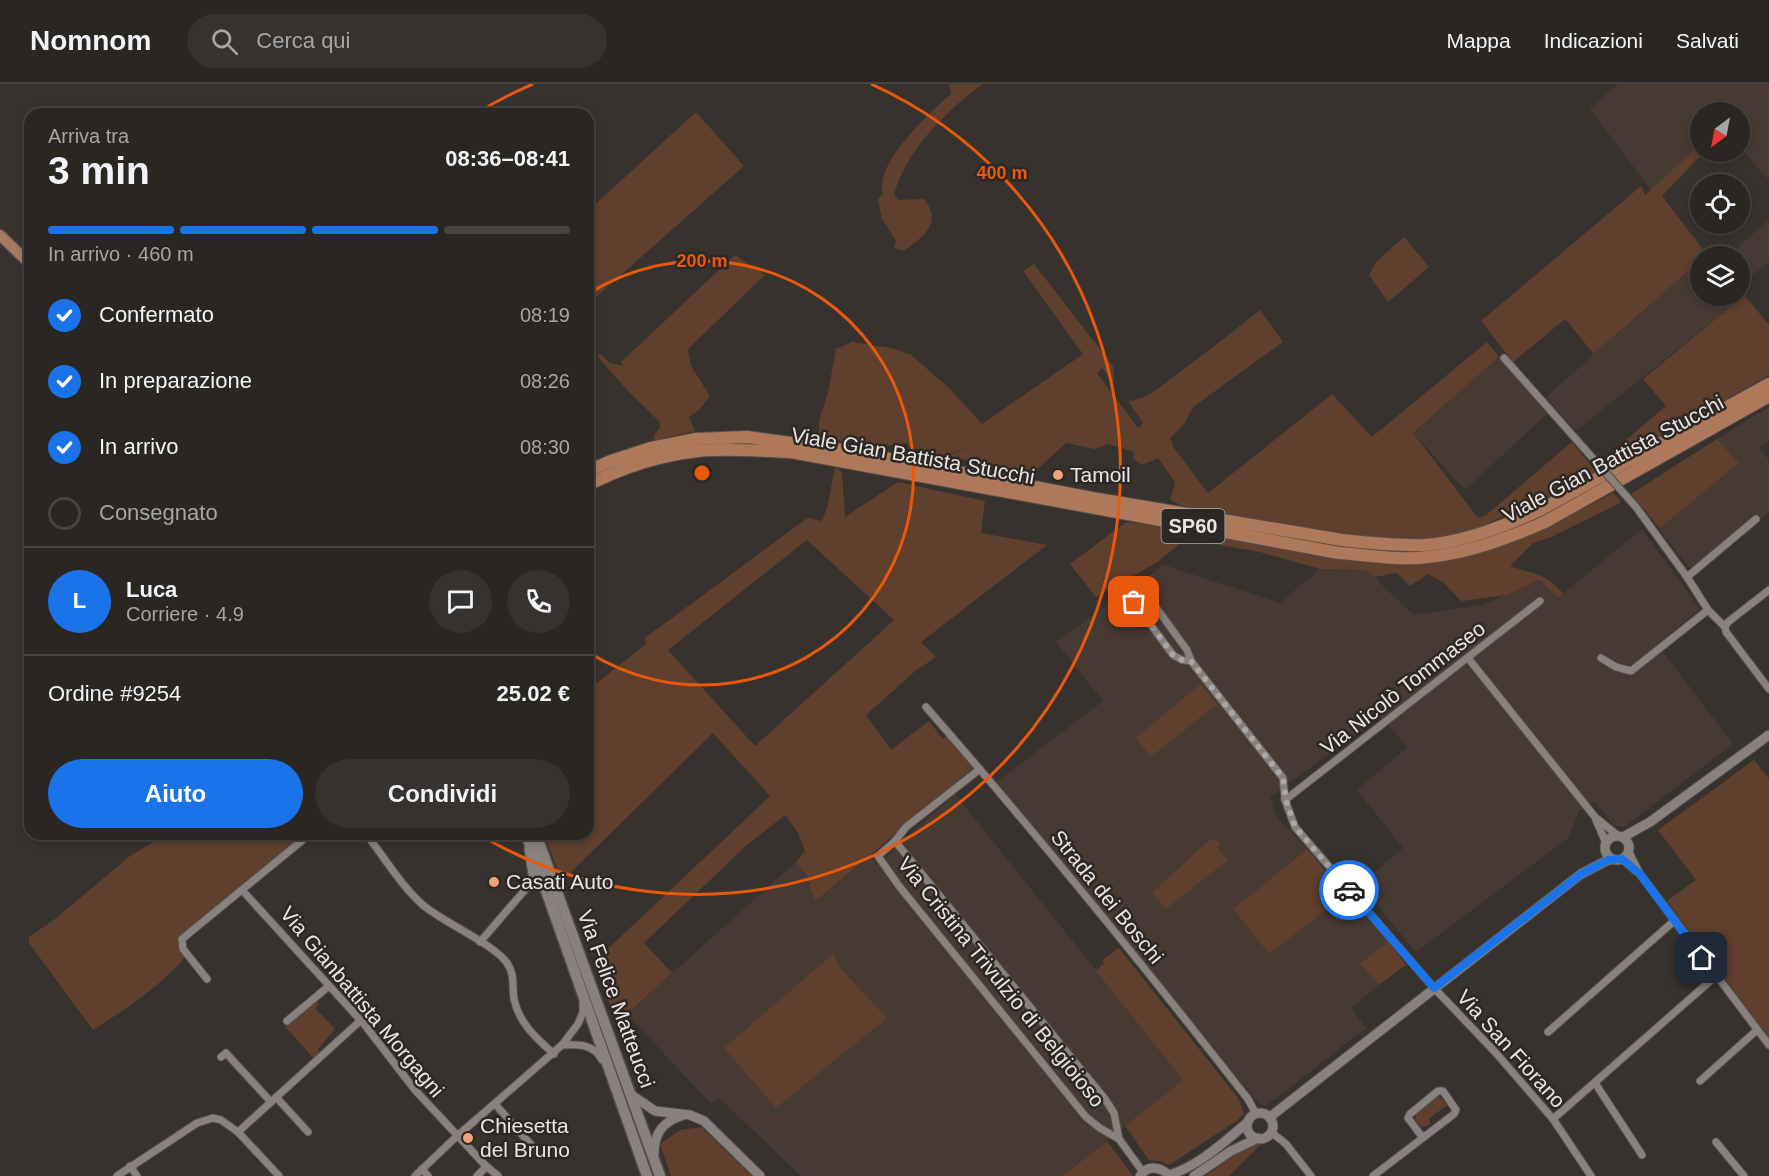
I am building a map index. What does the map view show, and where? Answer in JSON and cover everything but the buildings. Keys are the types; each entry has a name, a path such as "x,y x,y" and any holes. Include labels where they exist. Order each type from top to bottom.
{"highway":[{"name":"Viale Gian Battista Stucchi","path":"594,468 651,448 696,439 747,437 843,450 1092,498 1342,540 1426,545 1502,527 1540,510 1769,384"},
{"name":"Viale Gian Battista Stucchi","path":"594,482 642,464 697,451 791,452 1339,553 1428,558 1506,538 1545,522 1769,396"}],"main road":[{"path":"0,235 24,258"},
{"name":"Via Felice Matteucci","path":"531,840 583,996 647,1176"},
{"name":"Via Felice Matteucci","path":"532,840 660,1176"}],"street":[{"path":"1504,358 1636,507 1708,610 1725,627 1726,632 1769,689"},
{"path":"1687,577 1756,519"},
{"path":"1725,627 1728,622 1769,590"},
{"name":"Via San Fiorano","path":"1191,661 1182,660 1173,655 1134,602 1135,597 1149,598 1187,650 1191,661 1283,778 1286,800 1295,827 1434,988 1496,1053 1554,1119 1592,1176"},
{"name":"Via Nicolò Tommaseo","path":"1286,800 1540,601"},
{"path":"1600,658 1616,667 1631,671 1708,610"},
{"path":"1468,658 1595,817 1620,836 1623,854 1769,1045"},
{"name":"Strada dei Boschi","path":"926,706 1119,936 1248,1099 1256,1114"},
{"path":"1270,1118 1581,874 1623,854 1650,822 1769,735"},
{"name":"Via Cristina Trivulzio di Belgioioso","path":"980,769 906,827 896,841 878,856 899,886 1086,1117 1119,1139"},
{"path":"1595,817 1606,845 1607,855 1623,854"},
{"path":"1581,874 1611,837 1620,836 1650,822"},
{"path":"207,979 183,949 183,939 303,840"},
{"path":"371,840 405,885 423,904 454,927 500,955 508,964 513,975 514,1000 525,1026 554,1054"},
{"path":"480,942 530,884 532,875 529,863 530,840"},
{"name":"Via Cristina Trivulzio di Belgioioso","path":"896,841 1105,1098 1114,1113 1119,1139 1141,1174"},
{"name":"Via Gianbattista Morgagni","path":"242,890 360,1021 408,1083 456,1137 498,1176"},
{"path":"1548,1032 1674,921"},
{"path":"1554,1119 1716,976"},
{"path":"287,1021 329,986"},
{"path":"415,1176 456,1137 554,1054 578,1024 583,1012 583,996"},
{"path":"238,1132 360,1021"},
{"path":"1700,1081 1757,1030"},
{"path":"562,1045 583,1045 598,1054 615,1085"},
{"path":"221,1056 225,1053 308,1132"},
{"path":"1595,1083 1642,1155"},
{"path":"1373,1176 1423,1138 1456,1110 1443,1091 1438,1091 1408,1118 1423,1138"},
{"path":"629,1092 655,1111 690,1115 704,1122 760,1176"},
{"path":"495,1104 540,1155"},
{"path":"1141,1174 1155,1167 1163,1169 1170,1175 1206,1155 1256,1114 1263,1113 1270,1118 1273,1124 1271,1132 1266,1137 1258,1138 1231,1151 1194,1176"},
{"path":"653,1158 656,1137 661,1127 680,1116 690,1115"},
{"path":"117,1176 206,1119 221,1120 238,1132 279,1176"},
{"path":"1248,1122 1250,1133 1258,1138"},
{"path":"1271,1132 1286,1144 1311,1176"},
{"path":"1716,1142 1744,1176"},
{"path":"477,1176 485,1165"},
{"path":"130,1166 136,1176"},
{"path":"422,1169 428,1176"}],"shaded area":[{"path":"949,84 983,84 942,119 908,161 894,194 898,200 924,199 932,215 931,222 924,234 904,251 894,248 896,241 882,219 878,200 883,193 883,181 887,168 906,139 951,94"},
{"path":"1618,84 1769,84 1769,180 1750,159 1750,102 1690,102 1690,153 1651,190 1590,109"},
{"path":"696,112 744,166 594,299 594,206"},
{"path":"1690,153 1690,162 1694,162 1662,196 1700,246 1690,246 1690,269 1594,354 1565,319 1513,362 1481,321 1641,186 1645,195"},
{"path":"1769,219 1769,262 1750,276 1750,246 1740,246"},
{"path":"1404,237 1429,267 1388,302 1369,275 1376,262"},
{"path":"735,255 765,275 688,349 691,366 710,396 699,410 689,417 695,431 653,441 654,435 660,428 659,421 598,357 600,354 610,363 623,366 621,362"},
{"path":"1034,264 1113,366 1114,380 1112,382 1102,368 1097,373 1138,428 1143,423 1128,401 1136,400 1156,390 1260,310 1283,342 1193,407 1185,423 1170,438 1174,448 1208,493 1332,394 1372,437 1487,342 1499,357 1413,433 1478,518 1486,515 1572,442 1598,474 1473,530 1427,540 1375,540 1192,510 1170,500 1175,482 1158,458 1142,465 1133,459 1134,452 1109,444 1095,449 1066,443 1029,477 1007,469 947,456 976,444 945,456 909,447 907,443 885,446 846,439 846,442 819,438 819,420 828,393 836,349 852,342 891,348 910,354 950,389 982,424 1083,354 1023,271"},
{"path":"1690,269 1690,306 1728,306 1729,308 1576,431 1546,397"},
{"path":"1750,302 1769,325 1769,375 1610,466 1605,458 1666,406 1643,379 1729,308 1728,306 1750,306"},
{"path":"1499,357 1548,413 1465,490 1413,433"},
{"path":"1769,407 1769,440 1759,448 1769,460 1769,512 1759,520 1754,514 1693,567 1689,567 1660,528 1739,463 1717,439"},
{"path":"1717,439 1739,463 1660,528 1631,494"},
{"path":"835,467 842,472 845,517 898,482 985,501 981,533 1047,545 921,642 936,657 914,672 866,715 891,750 929,721 943,739 948,736 973,768 815,902 807,876 796,862 805,851 798,833 785,815 747,845 644,943 672,973 627,1014 616,1019 593,963 770,796 713,733 562,881 546,840 594,840 594,685 646,644 645,638 806,519 821,521 827,509","holes":["807,540 894,620 755,746 668,650"]},
{"path":"1613,493 1621,501 1618,504 1551,537 1533,543 1510,566 1545,578 1563,594 1559,598 1539,580 1507,595 1461,601 1443,582 1428,574 1410,586 1397,573 1374,577 1366,570 1320,569 1260,552 1186,539 1156,563 1096,597 1070,564 1126,522 1172,526 1342,559 1485,551 1534,534"},
{"path":"1642,529 1700,609 1657,644 1733,744 1624,827 1613,824 1595,802 1580,810 1568,838 1416,952 1375,903 1357,887 1403,848 1357,790 1408,747 1380,716 1270,797 1277,818 1307,849 1233,909 1269,954 1346,895 1388,941 1360,964 1379,985 1351,1008 1366,1028 1266,1106 1260,1105 997,782 1103,701 1056,642 1164,565 1280,603 1320,569 1367,570 1413,615 1483,605 1539,580 1559,597"},
{"path":"1200,684 1217,704 1151,757 1136,738"},
{"path":"1754,760 1769,779 1769,1038 1667,901 1696,880 1658,830"},
{"path":"955,794 1184,1080 1062,1176 801,1176 719,1098 711,1104 627,1014 796,862 807,876 816,902 870,856 877,865"},
{"path":"1213,839 1221,843 1217,847 1228,860 1166,909 1152,893"},
{"path":"157,840 297,840 180,939 186,956 165,978 131,1005 93,1030 29,943 29,937 55,919 130,856"},
{"path":"1307,849 1346,895 1269,954 1233,909"},
{"path":"1388,941 1406,965 1379,985 1360,964"},
{"path":"1119,948 1238,1098 1244,1113 1238,1120 1169,1165 1149,1160 1125,1126 1183,1080 1096,971 1104,963 1102,960"},
{"path":"833,954 840,968 887,1018 776,1108 724,1048"},
{"path":"316,1001 319,1004 315,1008 335,1029 318,1049 321,1053 315,1060 285,1026"},
{"path":"1439,1096 1447,1105 1429,1119 1430,1125 1422,1127 1415,1120 1416,1114"},
{"path":"701,1127 752,1176 671,1176 660,1144 680,1130"},
{"path":"1107,1141 1133,1176 1062,1176"},
{"path":"1262,1143 1229,1176 1205,1176 1250,1144"}],"way so far":[{"path":"1134,602 1173,655 1182,660 1191,661 1283,778 1286,800 1295,827 1349,890"}],"place":[{"name":"Tamoil","path":"1058,475"},
{"name":"Casati Auto","path":"494,882"},
{"name":"Chiesetta del Bruno","path":"468,1138"}],"route":[{"path":"1349,890 1434,988 1581,874 1608,860 1622,859 1640,874 1702,958"}]}
